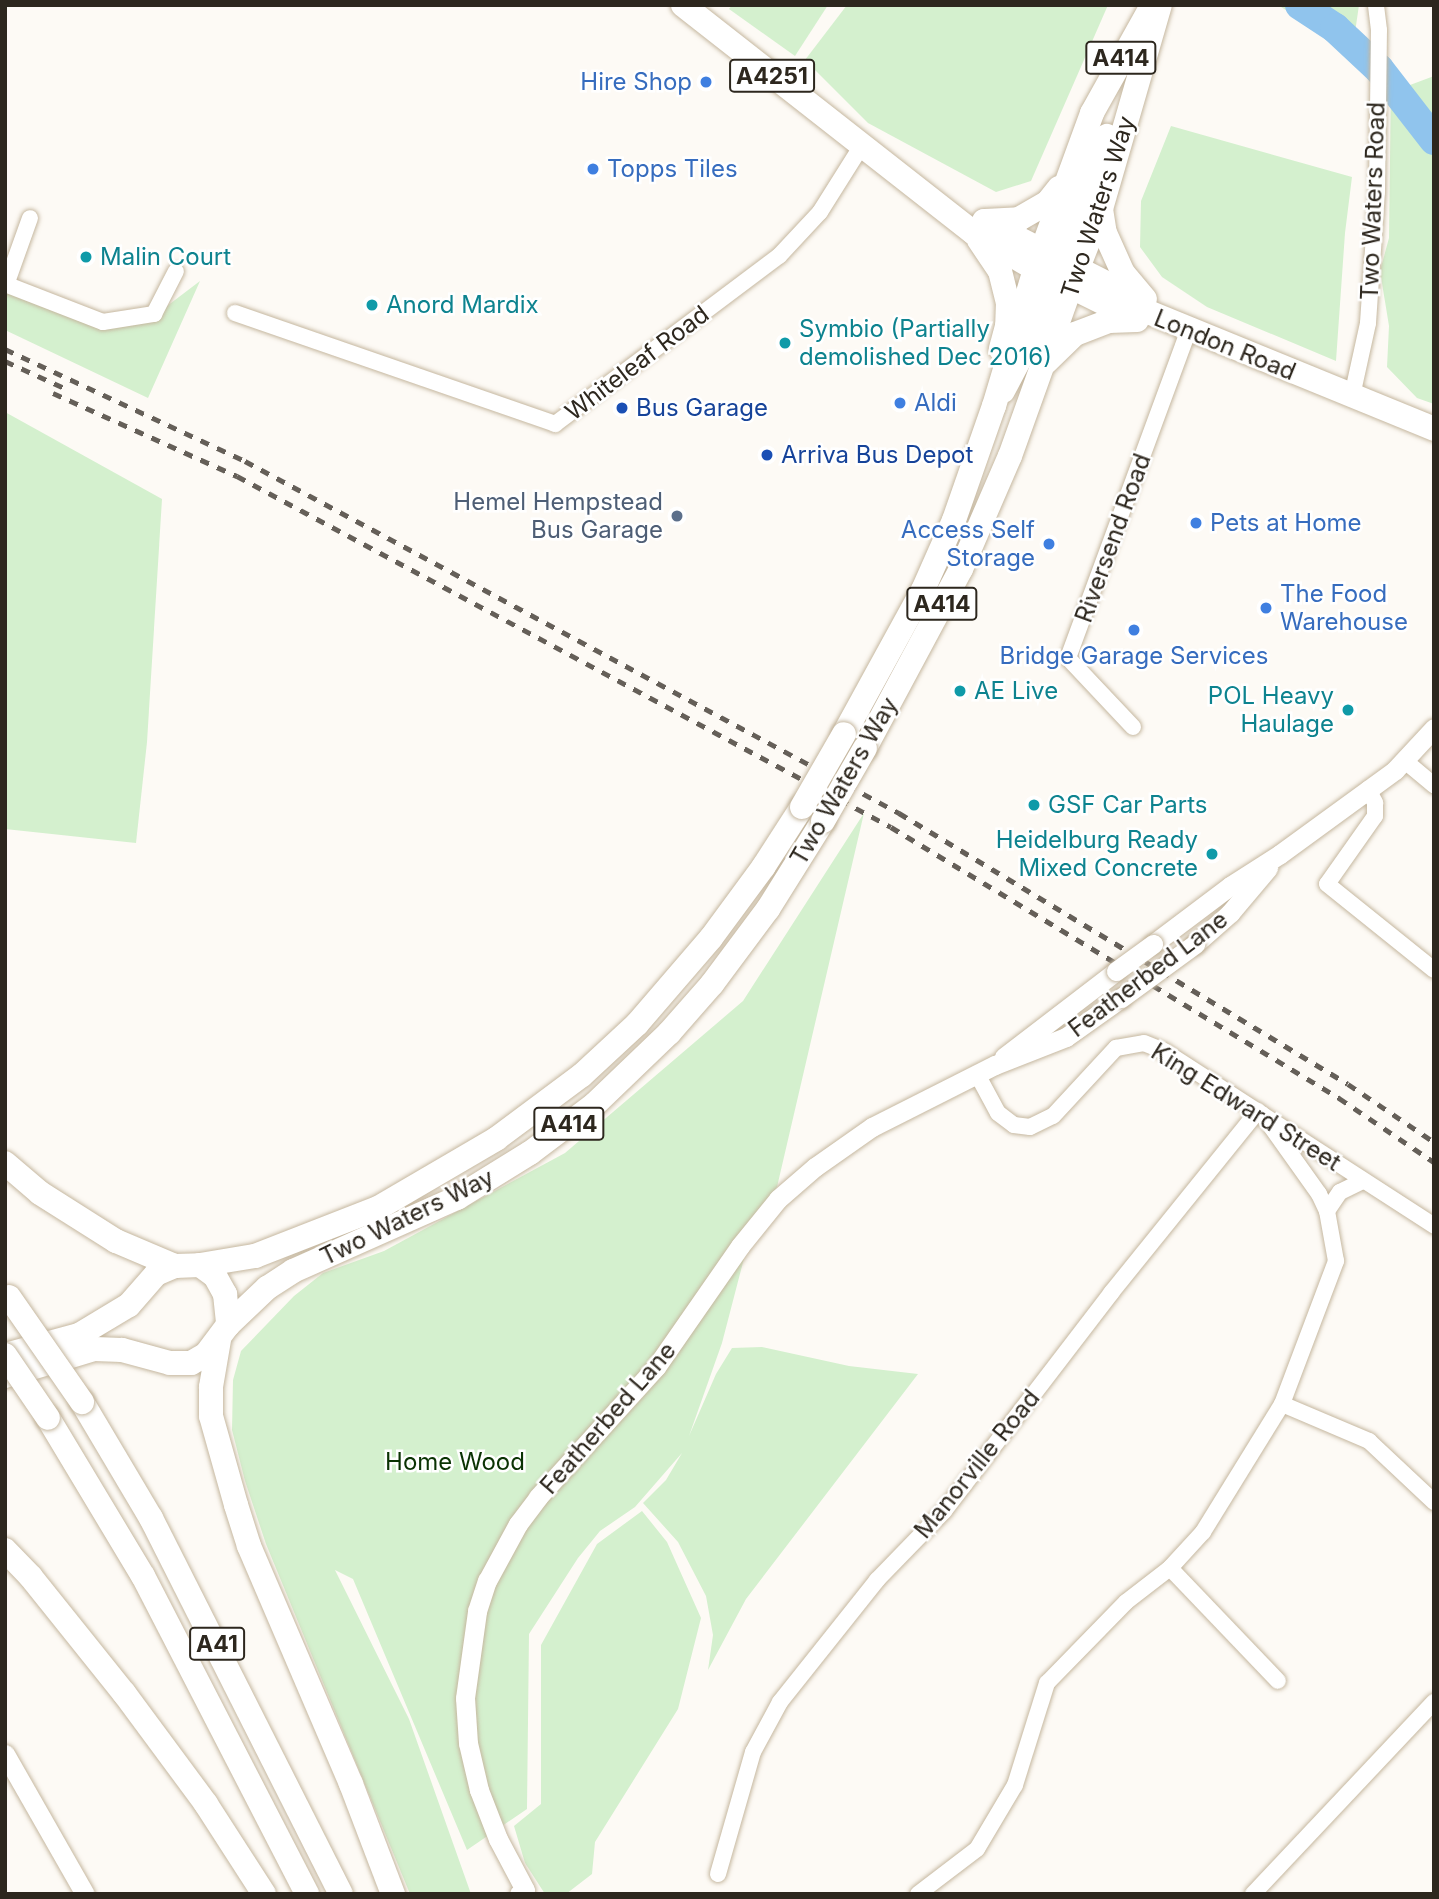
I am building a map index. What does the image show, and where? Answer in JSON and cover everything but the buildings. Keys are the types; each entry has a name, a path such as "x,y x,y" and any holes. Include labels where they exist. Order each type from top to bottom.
{"main road":[{"name":"London Road","path":"683,5 915,187 979,227 1056,268 1114,308 1155,315 1434,429"},
{"name":"Two Waters Way","path":"224,1332 267,1288 293,1272 457,1198 530,1153 595,1104 669,1033 712,984 768,909 865,748 961,569 1010,456 1046,362 1067,177 1092,113 1153,5"},
{"name":"Two Waters Way","path":"200,1265 255,1256 378,1208 496,1139 582,1075 637,1024 711,938 764,866 802,807 923,590 954,520 992,411 1056,268 1101,209 1160,5"},
{"path":"1056,268 1108,134 1140,73"},
{"path":"992,411 1007,326 1008,302 1000,271 979,227 1019,219 1033,212 1048,202 1067,177"},
{"path":"1046,362 1074,334 1109,321 1155,315 1123,273 1105,233 1101,209"},
{"path":"5,1163 40,1194 116,1241 175,1266"},
{"path":"200,1265 215,1276 225,1294 224,1332 211,1387 211,1416 236,1505 249,1546 351,1784 393,1894"},
{"name":"A414","path":"175,1266 200,1265"},
{"path":"5,1355 79,1335 129,1305 156,1274 175,1266"},
{"name":"A41","path":"7,1295 82,1402 151,1518 341,1894"},
{"name":"A414","path":"5,1376 94,1349 122,1349 170,1363 191,1363 205,1355 224,1332"},
{"name":"A41","path":"5,1355 48,1418 150,1588 307,1894"},
{"path":"5,1550 31,1577 124,1693 206,1804 264,1894"}],"street":[{"name":"Two Waters Road","path":"1352,396 1369,310 1377,192 1379,30 1376,5"},
{"name":"Whiteleaf Road","path":"235,313 555,424 779,256 820,212 861,147"},
{"path":"30,218 5,284 103,322 154,314 176,271"},
{"name":"Riversend Road","path":"1133,727 1068,658 1189,330"},
{"name":"Featherbed Lane","path":"995,1065 1029,1035 1405,761 1434,728"},
{"path":"1405,761 1434,785"},
{"path":"1368,789 1375,803 1375,816 1327,884 1434,970"},
{"name":"Featherbed Lane","path":"524,1892 498,1839 479,1790 466,1723 471,1641 477,1611 501,1552 538,1497 656,1367 740,1247 778,1199 814,1167 872,1127 995,1065 1066,1037 1195,944 1230,913 1280,854"},
{"name":"King Edward Street","path":"977,1074 998,1114 1014,1125 1030,1127 1053,1116 1116,1048 1144,1043 1164,1051 1434,1226"},
{"path":"918,1894 977,1849 1015,1786 1047,1683 1126,1602 1170,1568 1203,1532 1282,1404 1336,1261 1327,1211 1307,1175 1260,1112"},
{"name":"Manorville Road","path":"718,1874 753,1752 780,1702 877,1580 944,1511 1111,1293 1260,1112"},
{"path":"1327,1211 1340,1192 1363,1181"},
{"path":"1282,1404 1368,1441 1434,1502"},
{"path":"1170,1568 1278,1681"},
{"path":"1253,1894 1434,1702"},
{"path":"5,1754 85,1894"}],"green space":[{"path":"732,5 828,5 795,56 729,9"},
{"path":"847,5 1108,5 1031,181 996,192 868,123 805,60"},
{"path":"1278,5 1359,5 1352,53"},
{"path":"1434,76 1434,404 1417,398 1387,367 1389,326 1380,271 1389,238 1391,82 1410,85"},
{"path":"1171,126 1352,177 1345,233 1336,361 1207,307 1162,277 1140,247 1141,201"},
{"path":"200,281 148,398 5,330 5,284 100,328 146,322"},
{"path":"5,412 162,499 147,742 136,843 5,829"},
{"name":"Home Wood","path":"864,813 777,1187 754,1220 722,1343 689,1436 716,1374 732,1348 762,1347 849,1366 918,1374 746,1599 708,1670 713,1635 706,1596 678,1542 643,1503 666,1480 682,1453 635,1507 600,1531 578,1558 529,1634 527,1809 467,1850 353,1579 335,1570 409,1719 471,1894 410,1894 266,1544 245,1481 232,1430 233,1380 241,1351 294,1296 323,1273 384,1251 565,1153 743,1001"},
{"path":"642,1511 667,1542 701,1618 678,1709 595,1842 592,1874 566,1894 545,1894 525,1863 514,1826 541,1804 541,1645 597,1544"}],"waterway":[{"path":"1300,5 1335,28 1379,69 1434,140"}],"railway":[{"path":"5,349 245,461 899,813 1348,1084 1434,1142"},
{"path":"5,361 69,390"},
{"path":"53,393 237,476 891,827 1339,1098 1434,1162"}],"place":[{"name":"Hire Shop","path":"706,82"},
{"name":"Topps Tiles","path":"593,169"},
{"name":"Malin Court","path":"86,257"},
{"name":"Anord Mardix","path":"372,305"},
{"name":"Symbio (Partially demolished Dec 2016)","path":"785,343"},
{"name":"Aldi","path":"900,403"},
{"name":"Bus Garage","path":"622,408"},
{"name":"Arriva Bus Depot","path":"767,455"},
{"name":"Hemel Hempstead Bus Garage","path":"677,516"},
{"name":"Pets at Home","path":"1196,523"},
{"name":"Access Self Storage","path":"1049,544"},
{"name":"The Food Warehouse","path":"1266,608"},
{"name":"Bridge Garage Services","path":"1134,630"},
{"name":"AE Live","path":"960,691"},
{"name":"POL Heavy Haulage","path":"1348,710"},
{"name":"GSF Car Parts","path":"1034,805"},
{"name":"Heidelburg Ready Mixed Concrete","path":"1212,854"}]}
